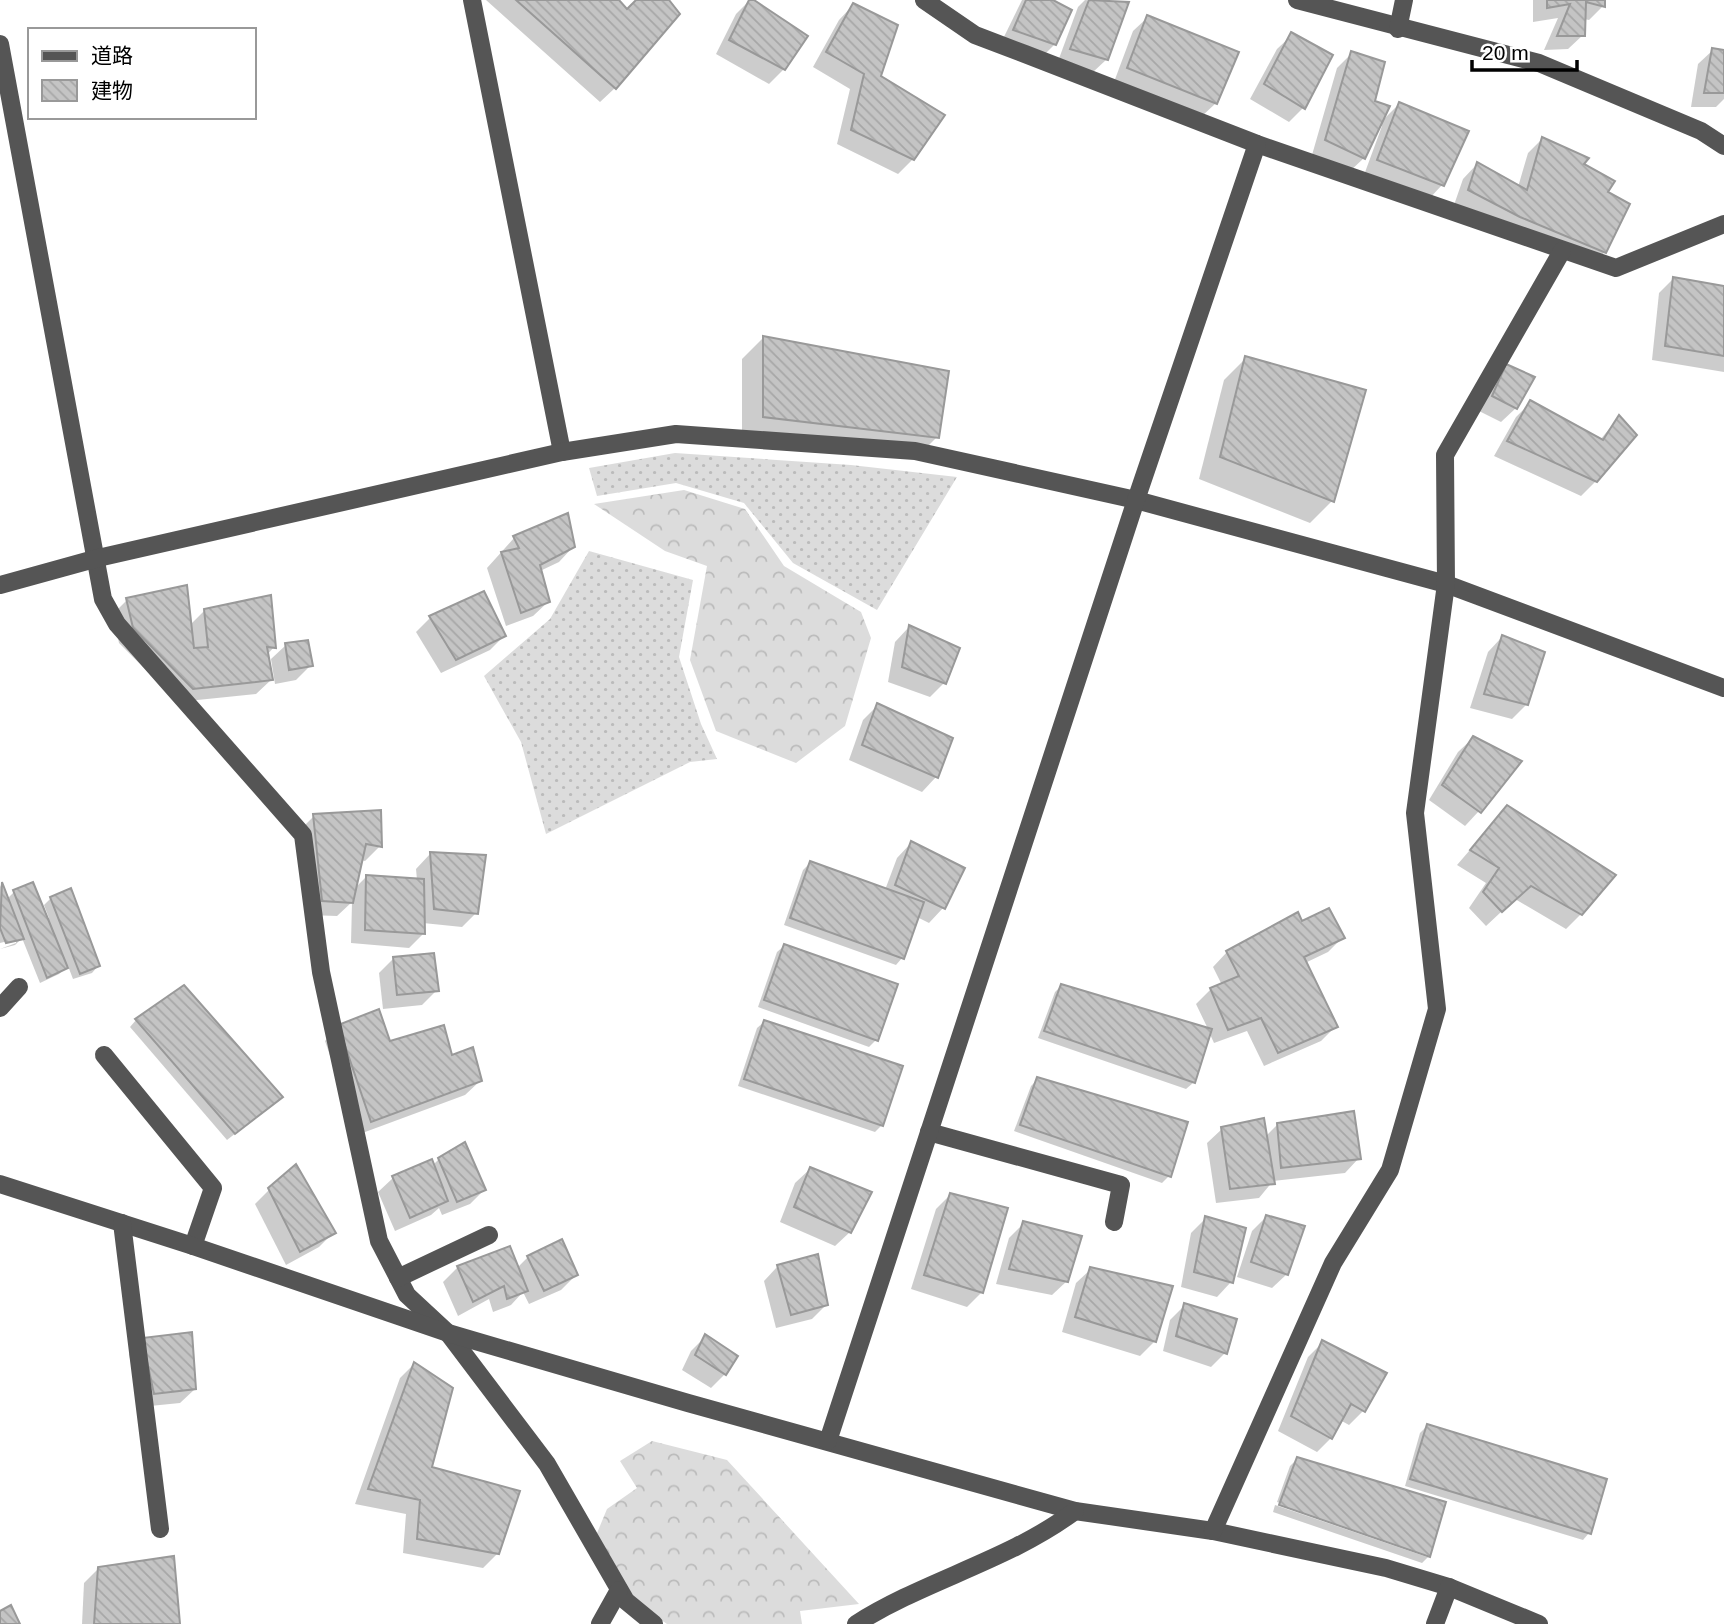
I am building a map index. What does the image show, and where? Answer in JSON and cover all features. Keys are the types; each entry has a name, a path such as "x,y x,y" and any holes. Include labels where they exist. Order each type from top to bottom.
{"street":[{"path":"472,0 562,452"},
{"path":"924,0 975,35 1258,144 1616,268 1724,224"},
{"path":"1297,0 1398,29 1539,64 1701,131 1724,146"},
{"path":"1398,29 1404,0"},
{"path":"0,44 98,558 103,599 117,624 303,835 321,972 379,1241 407,1295 448,1333 547,1464 626,1601 654,1624"},
{"path":"828,1441 1136,500 1258,144"},
{"path":"1213,1531 1333,1263 1390,1170 1437,1009 1415,813 1446,584 1445,455 1562,251"},
{"path":"0,585 98,558 562,452 676,434 915,451 1136,500 1446,584 1724,688"},
{"path":"0,1007 19,987"},
{"path":"104,1055 213,1188 193,1246"},
{"path":"929,1132 1121,1185 1114,1222"},
{"path":"0,1184 448,1333 1075,1511 1213,1531 1387,1568 1449,1587 1539,1624"},
{"path":"122,1223 160,1529"},
{"path":"398,1278 489,1235"},
{"path":"856,1624 878,1610 1001,1556 1075,1511"},
{"path":"1435,1624 1449,1587"},
{"path":"600,1624 619,1590"}],"green space":[{"path":"675,453 851,465 957,477 877,610 793,563 744,503 676,483 597,496 589,468"},
{"path":"684,490 745,509 784,566 861,612 871,638 845,726 796,763 716,731 690,660 707,566 665,551 594,504"},
{"path":"589,551 693,580 679,657 701,724 717,759 690,762 546,834 521,742 484,676 550,619"},
{"path":"652,1441 727,1460 859,1604 800,1611 802,1624 667,1624 632,1600 595,1538 607,1509 637,1488 620,1461"}],"building":[{"path":"516,0 619,0 627,9 636,0 669,0 680,14 616,89"},
{"path":"749,0 754,0 808,36 785,70 729,40"},
{"path":"1026,0 1053,0 1072,10 1056,45 1013,30"},
{"path":"1089,0 1129,2 1108,60 1070,49"},
{"path":"1547,0 1605,0 1605,7 1586,2 1585,36 1557,36 1570,4 1547,8"},
{"path":"853,3 898,25 881,76 945,115 914,160 851,130 864,74 826,52"},
{"path":"1147,15 1239,52 1217,104 1127,68"},
{"path":"1291,32 1333,55 1305,109 1264,84"},
{"path":"1712,48 1724,50 1724,93 1704,93"},
{"path":"1351,51 1385,62 1375,101 1390,106 1365,159 1325,140"},
{"path":"1399,102 1469,131 1444,186 1377,160"},
{"path":"1542,137 1589,158 1584,164 1615,181 1608,192 1630,204 1606,253 1520,217 1468,190 1477,162 1527,190"},
{"path":"1673,277 1724,286 1724,356 1665,346"},
{"path":"763,336 949,371 939,438 763,417"},
{"path":"1245,356 1366,390 1334,502 1220,457"},
{"path":"1506,364 1535,377 1517,409 1492,396"},
{"path":"1530,400 1603,440 1619,415 1637,435 1597,482 1507,441"},
{"path":"568,513 575,547 540,565 550,602 521,613 501,552 519,548 513,536"},
{"path":"187,585 194,648 208,647 204,609 271,595 276,648 267,647 273,680 193,689 133,628 126,598"},
{"path":"484,591 506,636 456,660 429,616"},
{"path":"909,625 960,648 946,684 902,667"},
{"path":"1502,635 1545,652 1528,705 1484,694"},
{"path":"308,640 313,666 289,670 285,643"},
{"path":"877,703 953,738 938,778 862,745"},
{"path":"1473,736 1522,761 1481,813 1442,785"},
{"path":"1507,805 1616,875 1582,915 1531,886 1502,912 1483,892 1499,868 1470,850"},
{"path":"381,810 382,847 366,844 353,903 322,901 313,814"},
{"path":"911,841 965,868 945,909 895,885"},
{"path":"430,852 486,855 478,914 434,909"},
{"path":"810,861 924,902 904,959 790,918"},
{"path":"366,875 424,879 425,934 365,930"},
{"path":"2,882 24,939 6,943 0,928"},
{"path":"33,882 68,968 47,978 13,890"},
{"path":"71,888 100,966 80,974 50,897"},
{"path":"1329,908 1345,938 1304,957 1338,1027 1278,1053 1261,1018 1228,1030 1210,988 1239,976 1226,951 1298,912 1302,921"},
{"path":"784,944 898,984 878,1041 764,1000"},
{"path":"434,953 439,991 397,995 393,957"},
{"path":"1061,984 1212,1029 1195,1083 1044,1031"},
{"path":"184,985 283,1097 235,1134 135,1019"},
{"path":"379,1009 390,1041 444,1025 452,1055 473,1047 482,1081 371,1122 338,1025"},
{"path":"764,1020 903,1066 883,1126 744,1079"},
{"path":"1037,1077 1188,1122 1171,1177 1020,1125"},
{"path":"1354,1111 1361,1159 1281,1168 1277,1123"},
{"path":"1264,1118 1275,1184 1230,1189 1221,1127"},
{"path":"465,1142 486,1190 457,1202 438,1158"},
{"path":"432,1159 448,1201 410,1218 392,1176"},
{"path":"296,1164 336,1233 300,1252 268,1188"},
{"path":"810,1167 872,1192 851,1233 794,1207"},
{"path":"950,1193 1008,1208 983,1293 924,1275"},
{"path":"1266,1215 1305,1226 1288,1275 1251,1262"},
{"path":"1205,1216 1246,1228 1233,1283 1194,1272"},
{"path":"1023,1221 1082,1236 1068,1282 1009,1269"},
{"path":"562,1239 578,1275 544,1291 527,1256"},
{"path":"510,1246 528,1291 507,1299 504,1286 473,1302 457,1266"},
{"path":"818,1254 828,1305 791,1315 777,1265"},
{"path":"1090,1267 1173,1286 1156,1342 1075,1317"},
{"path":"1184,1303 1237,1319 1227,1354 1176,1336"},
{"path":"192,1332 196,1389 154,1394 142,1338"},
{"path":"705,1334 738,1356 726,1375 695,1355"},
{"path":"1322,1340 1387,1373 1365,1412 1351,1404 1332,1439 1291,1416"},
{"path":"414,1362 453,1388 432,1467 520,1491 499,1554 417,1539 420,1500 368,1489"},
{"path":"1427,1424 1607,1479 1591,1534 1410,1479"},
{"path":"1297,1457 1446,1502 1430,1557 1279,1505"},
{"path":"174,1556 180,1624 94,1624 98,1567"},
{"path":"11,1605 20,1624 0,1624 0,1611"}]}
